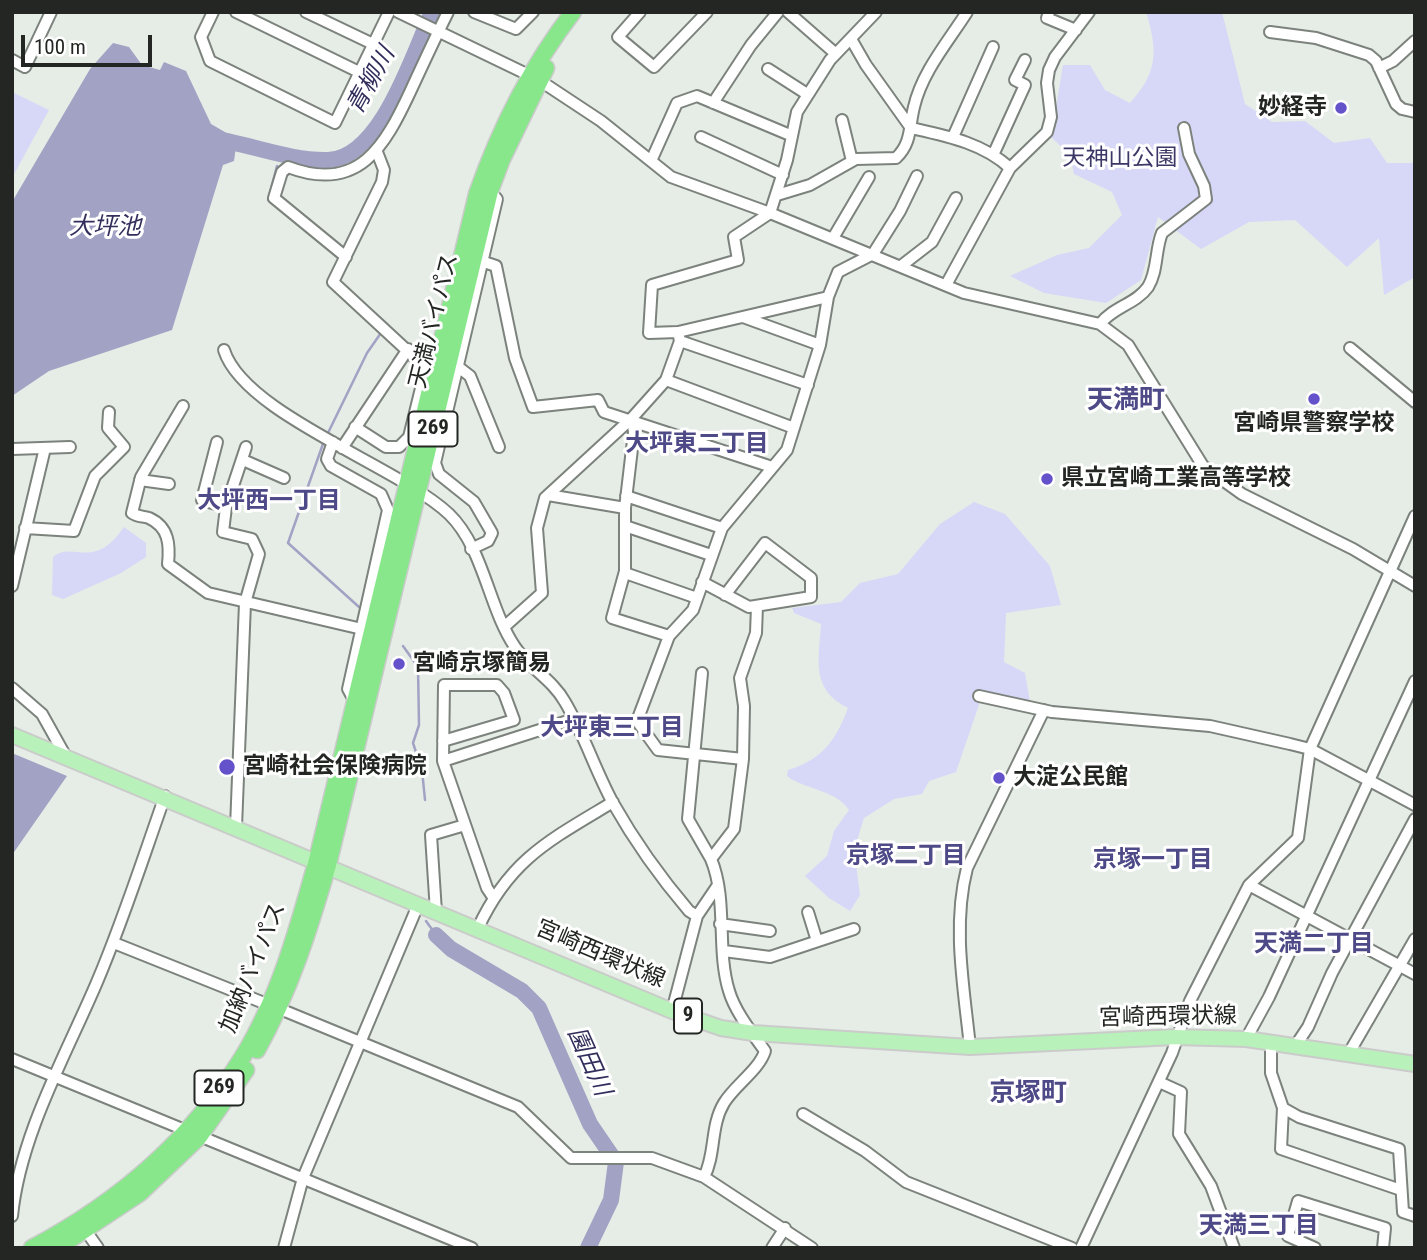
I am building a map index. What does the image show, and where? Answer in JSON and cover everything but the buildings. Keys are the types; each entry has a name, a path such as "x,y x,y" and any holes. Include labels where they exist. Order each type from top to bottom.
{"highway":[{"name":"天満バイパス","path":"322,863 412,487 430,368 477,194 492,152 573,12"},
{"name":"天満バイパス","path":"322,863 355,702 490,191 534,77 586,12"},
{"name":"加納バイパス","path":"57,1248 140,1194 192,1134 274,1007 306,943 322,863"},
{"name":"加納バイパス","path":"32,1248 80,1222 132,1185 192,1134"}],"main road":[{"name":"宮崎西環状線","path":"12,735 165,796 672,1011 721,1028 752,1033 970,1047 1175,1037 1246,1039 1414,1062"}],"street":[{"path":"12,60 25,67 51,12"},
{"path":"213,12 201,37 210,61 335,122 389,12"},
{"path":"236,12 359,72"},
{"path":"306,12 373,44"},
{"path":"398,12 534,77 601,121 671,177 770,213 982,298 1100,324 1128,345 1203,466 1242,494 1353,549 1415,586"},
{"path":"346,257 274,198 280,178 288,167 311,174 340,174 377,152 392,132 437,29 448,12"},
{"path":"474,12 516,29 533,12"},
{"path":"640,12 618,37 654,67 707,12"},
{"path":"713,103 751,45 779,12"},
{"path":"788,12 836,54"},
{"path":"777,195 810,185 852,161 896,158 908,141 914,106 930,68 967,12"},
{"path":"1049,12 1047,18 1076,30"},
{"path":"946,285 1010,168 1047,132 1051,117 1047,83 1049,70 1089,12"},
{"path":"808,385 679,336 649,333 652,285 738,260 734,237 770,213 783,174 797,112 836,54 870,15"},
{"path":"1270,32 1316,38 1335,47 1347,47 1369,55 1379,68 1396,104 1402,109 1415,112"},
{"path":"851,39 911,128 953,137 994,153 1010,168"},
{"path":"1379,68 1393,61 1415,41"},
{"path":"953,137 993,47"},
{"path":"994,153 1025,85 1015,80 1025,60"},
{"path":"768,69 807,94"},
{"path":"651,161 677,103 696,96 790,135"},
{"path":"842,120 852,161"},
{"path":"1100,324 1114,309 1138,297 1146,289 1154,274 1162,233 1206,199 1207,192 1189,154 1184,128"},
{"path":"701,137 783,174"},
{"path":"355,427 386,447 399,447 408,437 430,368 333,282 382,182 384,170 377,152"},
{"path":"743,759 658,750 638,721 669,636 693,610 722,528 772,467 781,460 808,385 820,345 828,297 838,272 873,254 900,211 917,176"},
{"path":"833,238 869,177"},
{"path":"471,549 488,541 492,533 474,502 439,474 435,463 497,199 490,191"},
{"path":"901,265 932,242 956,198"},
{"path":"484,262 496,266 514,358 533,407 598,400 604,412 632,418 772,467"},
{"path":"679,336 743,317 828,297"},
{"path":"743,317 820,345"},
{"path":"504,627 542,593 537,528 540,511 548,495 632,418 666,380 679,336"},
{"path":"1350,348 1415,402"},
{"path":"355,702 348,689 388,510 387,501 381,494 331,466 327,459 332,441 355,427 408,349"},
{"path":"224,351 232,368 262,397 412,487 450,516 471,549 504,627 529,664 560,694 613,802 653,868 689,912 697,916"},
{"path":"457,366 470,376 499,447"},
{"path":"666,380 794,428"},
{"path":"183,406 140,480 132,513 148,518 166,533 170,545 168,564 208,593 362,629"},
{"path":"25,527 74,531 95,476 124,447 108,428 109,412"},
{"path":"632,418 634,432 625,502 625,573 612,618 669,636"},
{"path":"217,442 202,500 226,507"},
{"path":"12,449 70,447"},
{"path":"236,827 245,603 259,554 252,539 223,532 226,507 246,447"},
{"path":"12,586 45,448"},
{"path":"243,460 284,478"},
{"path":"140,480 169,484"},
{"path":"548,495 625,502 722,528"},
{"path":"1081,1248 1159,1082 1190,1001 1250,885 1298,838 1310,750 1415,516"},
{"path":"625,526 711,555"},
{"path":"702,582 725,595 749,607 811,597 811,578 765,543 725,595"},
{"path":"625,573 697,598"},
{"path":"710,859 734,829 743,759 744,706 740,678 756,633 757,606"},
{"path":"672,1011 697,916 720,880 688,819 702,673"},
{"path":"1246,1039 1269,998 1415,681"},
{"path":"443,740 514,720 504,693 497,685 444,685 443,740 443,761 487,888 493,897"},
{"path":"12,688 42,714 66,757"},
{"path":"979,696 1044,710 1210,726 1310,750 1415,805"},
{"path":"970,1047 959,934 962,888 967,867 1044,710"},
{"path":"443,761 574,719"},
{"path":"12,1216 17,1186 52,1076 114,943 165,796"},
{"path":"478,928 493,897 521,862 613,802"},
{"path":"1296,1045 1308,1027 1349,940 1415,819"},
{"path":"436,912 432,835 465,825"},
{"path":"704,1177 721,1108 742,1078 763,1058 765,1051 729,993 718,885"},
{"path":"1250,885 1415,974"},
{"path":"284,1248 303,1178 418,905"},
{"path":"808,912 817,941"},
{"path":"720,924 770,931"},
{"path":"723,951 770,957 853,929"},
{"path":"1349,1053 1415,939"},
{"path":"114,943 518,1107 570,1158 652,1158 704,1177 812,1248"},
{"path":"1271,1041 1271,1073 1283,1108 1281,1149 1401,1190"},
{"path":"12,1059 471,1248"},
{"path":"1159,1082 1181,1092 1179,1134 1211,1186 1234,1248"},
{"path":"1283,1108 1299,1117 1399,1149 1404,1212 1415,1216"},
{"path":"803,1114 865,1152 906,1182 1072,1248"},
{"path":"1315,1248 1288,1236 1298,1201 1385,1228 1383,1248"},
{"path":"772,1248 785,1228"},
{"path":"86,1231 97,1248"}],"green space":[{"name":"天神山公園","path":"1146,12 1222,12 1245,104 1272,122 1305,121 1334,143 1370,138 1387,163 1415,163 1415,277 1384,295 1379,238 1347,267 1295,220 1249,222 1201,249 1158,217 1141,280 1106,303 1044,293 1010,276 1057,255 1089,248 1122,215 1112,192 1074,174 1070,155 1051,137 1063,65 1090,65 1105,90 1130,103 1139,92 1151,71 1154,50"},
{"path":"12,92 49,110 12,178"},
{"path":"974,502 1005,514 1050,566 1061,605 1006,613 1004,662 1025,673 1030,702 982,696 956,772 929,781 922,794 894,799 864,818 854,850 860,895 850,911 829,898 805,876 827,856 834,831 849,810 836,798 794,781 787,776 788,770 810,761 826,747 833,739 848,708 827,692 822,683 819,661 821,624 794,613 792,608 841,602 860,583 898,574 940,524"},
{"path":"124,527 146,543 146,557 121,573 63,599 52,595 53,557 69,551 93,552 103,548 113,541"}],"water":[{"name":"大坪池","path":"113,43 129,47 142,65 160,70 164,62 186,71 211,124 237,139 234,161 223,165 172,330 49,371 12,396 12,202 90,69"},
{"path":"12,753 67,776 12,855"}],"waterway":[{"name":"青柳川","path":"216,139 314,160 347,155 364,142 393,101 432,12"},
{"path":"271,202 268,200 277,166"},
{"path":"372,311 388,325"},
{"path":"327,435 367,353 383,330"},
{"path":"324,441 288,543 359,607"},
{"path":"403,646 418,667 419,725 413,743 422,770 425,800"},
{"path":"426,921 436,935"},
{"name":"園田川","path":"436,935 451,949 522,991 539,1008 590,1124 616,1162 611,1200 588,1248"}],"place":[{"name":"妙経寺","path":"1341,108"},
{"name":"宮崎県警察学校","path":"1314,399"},
{"name":"県立宮崎工業高等学校","path":"1047,479"},
{"name":"宮崎京塚簡易","path":"399,664"},
{"name":"宮崎社会保険病院","path":"227,767"},
{"name":"大淀公民館","path":"999,778"}],"district":[{"name":"天満町","path":"1126,401"},
{"name":"大坪東二丁目","path":"697,445"},
{"name":"大坪西一丁目","path":"269,502"},
{"name":"大坪東三丁目","path":"612,729"},
{"name":"京塚二丁目","path":"906,857"},
{"name":"京塚一丁目","path":"1153,861"},
{"name":"天満二丁目","path":"1314,945"},
{"name":"京塚町","path":"1028,1094"},
{"name":"天満三丁目","path":"1259,1227"}]}
